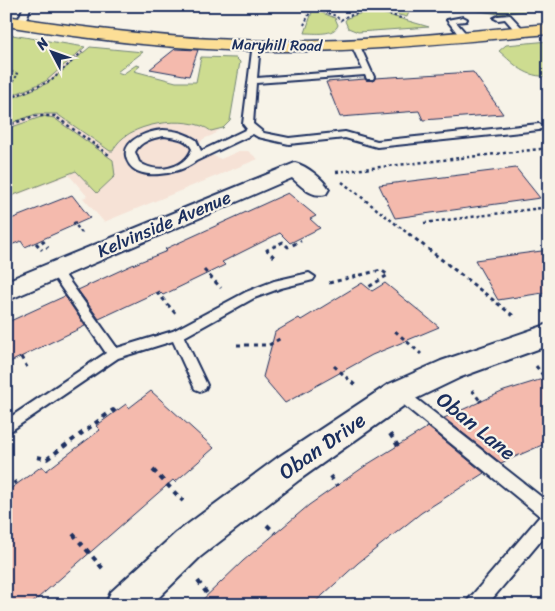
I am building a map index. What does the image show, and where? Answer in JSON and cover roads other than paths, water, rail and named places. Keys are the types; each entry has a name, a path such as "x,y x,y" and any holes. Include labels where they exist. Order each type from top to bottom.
{"main road":[{"name":"Maryhill Road","path":"18,18 100,35 174,42 256,46 354,44 465,37 549,29"}],"street":[{"name":"Kelvinside Avenue","path":"6,292 295,169 318,189"},
{"name":"Oban Drive","path":"124,605 188,544 288,469 399,394 451,369 536,345"}],"lane":[{"path":"498,18 507,17 521,32"},
{"path":"463,19 451,20 465,37"},
{"path":"252,81 369,74 354,44"},
{"path":"256,46 247,117 248,124 253,130 272,138 289,142 345,135 377,144 539,127"},
{"path":"194,158 197,152 192,140 184,136 164,133 144,138 132,149 130,156 138,167 158,172 180,168 194,158 253,130"},
{"path":"56,270 114,354"},
{"path":"6,428 114,354 177,335 250,295 278,284 309,277"},
{"path":"177,335 200,385"},
{"name":"Oban Lane","path":"399,394 549,513"},
{"path":"475,605 549,518"}]}
